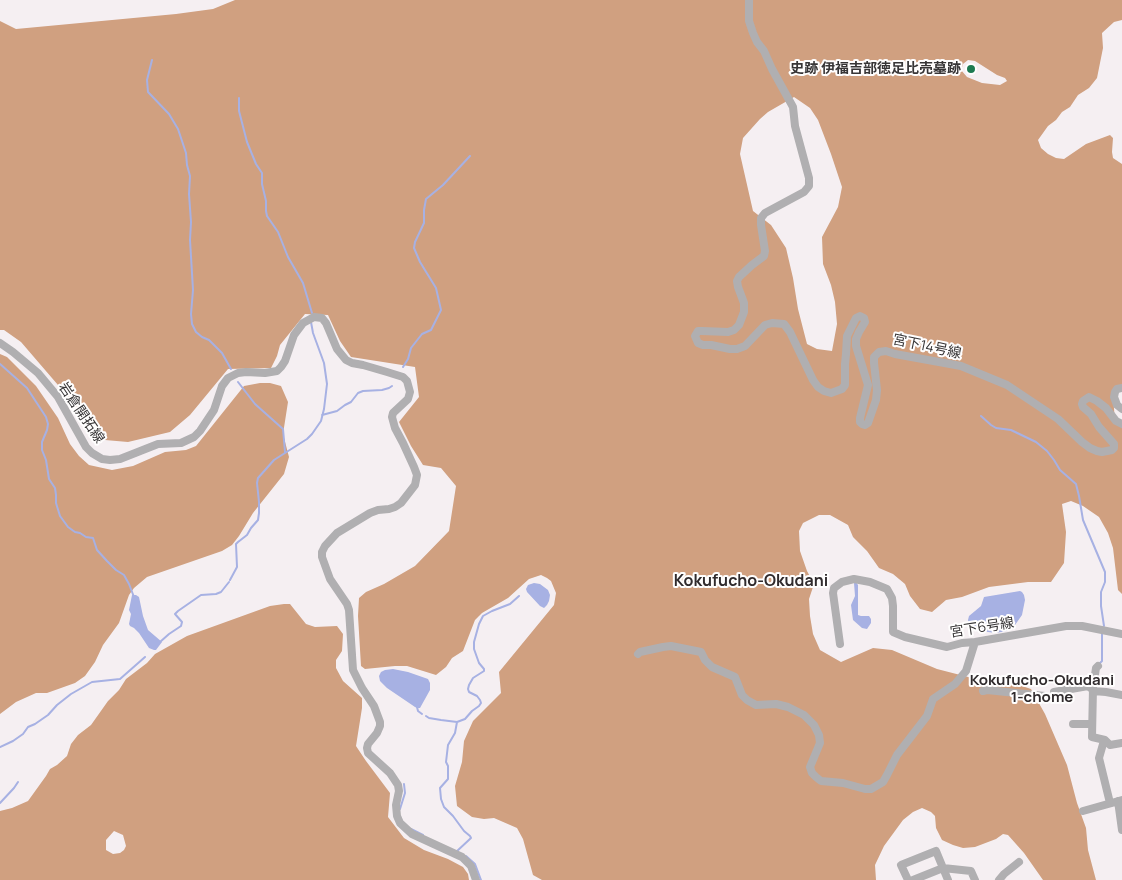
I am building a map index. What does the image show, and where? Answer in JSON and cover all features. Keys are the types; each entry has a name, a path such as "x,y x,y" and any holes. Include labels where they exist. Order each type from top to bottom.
{"street":[{"name":"宮下14号線","path":"749,0 748,21 757,42 764,51 772,70 793,106 795,126 809,178 809,186 804,192 765,212 761,218 764,256 739,277 737,281 744,303 744,312 739,325 734,330 728,332 698,331 695,336 698,343 737,349 745,346 765,325 772,323 784,324 794,338 818,388 831,394 842,389 845,385 847,336 856,318 860,316 864,318 865,322 858,332 856,346 868,386 860,418 862,424 868,423 876,400 874,356 879,352 886,351 961,366 1008,385 1058,419 1082,442 1097,451 1112,450 1114,444 1099,428 1091,414 1082,404 1083,401 1089,397 1092,398 1102,404 1116,421 1122,424"},
{"name":"岩倉開拓線","path":"0,344 13,352 38,373 58,397 86,447 102,459 110,460 120,459 158,444 181,443 194,437 214,410 222,386 228,378 238,373 265,374 277,371 285,361 294,335 303,323 314,317 322,318 326,323 337,349 346,360 403,377 407,381 410,392 408,399 393,413 392,417 395,428 417,475 415,485 402,502 395,507 390,510 378,510 370,513 338,533 325,546 322,556 330,579 349,610 353,670 379,717 380,726 368,744 368,753 390,774 398,785 396,805 400,822 412,834 462,857 471,866 476,880"},
{"path":"1122,388 1117,389 1114,397 1115,402 1122,409"},
{"name":"宮下6号線","path":"840,644 833,593 834,588 842,582 854,579 870,582 887,589 892,598 893,632 905,637 947,647 1066,626 1082,626 1122,634"},
{"path":"638,654 671,646 701,652 705,660 712,667 735,677 742,695 747,700 756,704 776,704 788,707 804,715 814,725 819,735 820,743 810,767 816,777 821,780 871,789 883,782 888,775 897,755 927,716 933,699 955,684 966,671 975,642"},
{"path":"1098,666 1096,668 1094,691 1092,738 1102,739 1110,745 1122,743"},
{"path":"1054,692 1085,686 1090,687 1094,691 1122,695"},
{"path":"983,691 1045,696"},
{"path":"1073,724 1092,724"},
{"path":"1106,742 1103,744 1099,758 1110,803"},
{"path":"1083,811 1120,800 1122,830"},
{"path":"908,880 900,865 936,851 948,880"},
{"path":"999,880 1019,862"},
{"path":"913,880 943,868 971,871 975,880"}],"shaded area":[{"path":"235,0 1122,0 1122,20 1114,22 1102,33 1103,48 1097,78 1089,88 1078,95 1070,107 1048,126 1038,140 1041,148 1048,154 1064,159 1086,144 1110,135 1113,138 1113,158 1122,164 1122,386 1113,395 1115,422 1122,426 1122,594 1118,590 1113,548 1108,533 1099,517 1083,506 1071,501 1062,504 1066,532 1064,563 1051,582 1028,582 989,587 962,597 946,600 932,612 920,609 910,596 905,584 893,574 879,568 867,551 853,537 848,525 830,515 819,515 803,523 799,531 800,551 814,584 809,599 810,616 813,634 820,650 841,662 873,648 892,650 937,669 972,678 986,680 997,678 1031,689 1045,714 1067,765 1086,828 1088,850 1096,880 1043,880 1024,853 1008,835 1003,834 996,839 975,847 963,848 953,845 942,840 936,828 935,816 922,808 903,820 884,846 875,865 876,880 542,880 533,875 523,839 517,828 494,818 472,817 457,806 455,786 462,762 464,741 473,721 501,693 499,672 554,605 556,593 551,581 547,578 541,575 529,579 508,598 482,613 475,620 463,651 452,658 446,667 436,675 407,666 365,669 361,666 358,616 359,598 366,592 415,566 449,531 456,486 441,468 423,465 399,422 419,397 415,367 351,357 340,341 328,315 305,314 280,345 271,368 228,369 190,415 170,432 128,442 105,440 85,424 64,392 21,342 4,330 0,330 0,21 16,29 213,9","holes":["968,60 975,61 1007,81 1000,85 982,83 967,77 961,70 963,64","794,97 810,108 818,120 842,187 838,207 822,237 823,264 835,302 837,324 832,351 817,349 807,344 786,248 771,225 753,211 740,154 743,138 760,119 768,112"]},
{"path":"0,354 7,357 36,386 58,418 70,444 89,465 112,470 133,466 165,452 186,450 196,446 244,386 260,383 281,386 288,402 283,434 289,457 284,474 253,513 232,545 222,551 147,577 134,588 129,595 119,623 103,645 95,662 85,676 75,683 47,693 36,693 16,702 0,714"},
{"path":"290,604 306,624 315,627 337,626 343,634 342,651 336,660 336,668 343,681 362,698 356,746 390,793 388,817 404,838 424,850 463,867 468,874 469,880 0,880 0,811 28,801 50,769 67,756 71,744 78,735 91,725 126,679 147,663 155,654 187,636 270,606","holes":["114,831 123,835 126,846 124,850 113,854 106,850 106,840"]}],"water":[{"path":"856,582 858,585 858,615 869,616 871,619 867,629 862,628 853,620 851,605 855,596 854,583"},
{"path":"540,584 548,590 550,595 549,601 544,608 527,592 528,585"},
{"path":"1020,591 1024,595 1025,600 1022,615 1015,625 1006,631 996,633 973,630 969,626 969,616 981,606 984,597"},
{"path":"132,595 139,597 148,630 162,642 156,650 149,648 139,633 129,624"},
{"path":"393,669 428,679 430,690 420,708 415,707 380,681 379,676 381,672"}],"waterway":[{"path":"152,60 147,80 148,92 169,114 178,129 186,153 190,176 192,324 196,332 209,340 222,353 231,369"},
{"path":"239,98 239,111 247,142 262,173 267,216 278,232 288,257 303,283 312,313"},
{"path":"403,367 408,359 411,348 422,334 431,330 441,310 436,288 414,248 424,223 426,199 443,185 470,156"},
{"path":"230,580 237,567 236,544 247,535 258,520 258,478 274,460 307,439 321,421 327,384 324,363 311,322"},
{"path":"0,364 27,388 46,417 48,424 42,442 42,450 46,460 49,479 55,488 56,503 60,516 68,527 75,532 93,538 97,550 116,570 124,575 134,597"},
{"path":"238,382 255,404 283,429 285,452"},
{"path":"322,415 337,411 351,402 358,393 382,390 392,386"},
{"path":"981,416 996,428 1011,430 1036,442 1047,451 1060,470 1076,484 1083,520 1105,572 1105,582 1101,592 1104,626"},
{"path":"160,642 181,626 182,622 175,614 178,611 201,595 221,592 229,582"},
{"path":"426,716 457,722 465,719 479,706 480,700 469,692 468,689 473,678 484,671 474,649 479,624 483,616 510,604 519,596"},
{"path":"1099,664 1102,661 1102,634"},
{"path":"0,747 23,734 28,727 48,715 71,694 92,682 120,679 145,657"},
{"path":"417,707 418,711 422,714"},
{"path":"456,852 471,838 444,807 440,788 448,779 448,766 446,762 448,745 455,733 457,722"},
{"path":"0,803 18,782"},
{"path":"400,809 405,793 404,784"},
{"path":"411,829 423,835"},
{"path":"466,856 475,864 481,880"}],"place":[{"name":"史跡 伊福吉部徳足比売墓跡","path":"971,69"}],"district":[{"name":"Kokufucho-Okudani","path":"751,582"},
{"name":"Kokufucho-Okudani 1-chome","path":"1042,690"}]}
